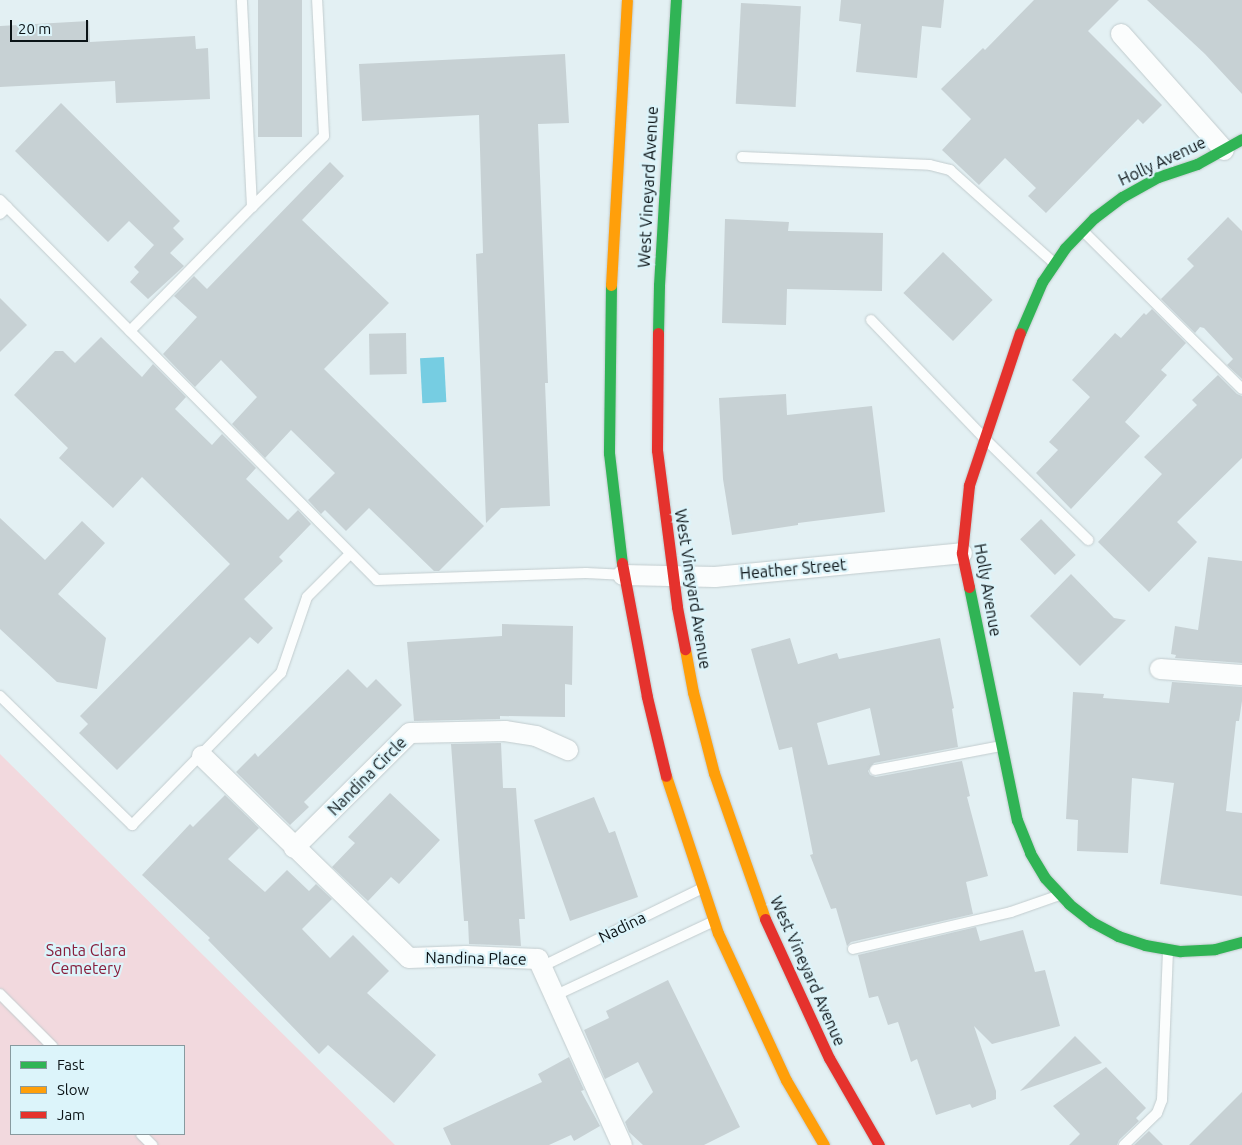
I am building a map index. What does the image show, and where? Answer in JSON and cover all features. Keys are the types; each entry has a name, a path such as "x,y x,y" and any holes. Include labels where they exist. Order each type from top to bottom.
{"main road":[{"name":"West Vineyard Avenue","path":"627,0 610,283 609,380 609,453 623,575 647,698 666,776 714,920 786,1080 824,1145"},
{"name":"West Vineyard Avenue","path":"676,0 658,285 657,450 672,576 693,692 714,773 763,916 829,1058 879,1145"},
{"name":"Holly Avenue","path":"1242,140 1197,164 1158,178 1122,197 1094,218 1065,248 1054,264 1042,282 1025,319 969,485 962,553 1017,820 1030,853 1045,878 1092,922 1118,936 1146,945 1180,951 1215,949 1242,942"}],"street":[{"path":"1122,34 1224,150"},
{"name":"Heather Street","path":"623,575 715,577 962,553"},
{"path":"1160,669 1242,675"},
{"name":"Nandina Circle","path":"294,848 410,733 505,731 536,736 568,750"},
{"name":"Nandina Place","path":"202,756 294,848 409,958 466,956 538,959 622,1145"}],"lane":[{"path":"242,0 252,207"},
{"path":"130,331 324,136 317,0"},
{"path":"742,157 930,165 950,170 1054,264"},
{"path":"2,207 130,331 377,580 586,573 623,575"},
{"path":"1082,231 1242,389"},
{"path":"871,320 984,438 1088,540"},
{"path":"0,696 132,825 202,756 281,673 306,597 350,554"},
{"path":"874,770 1002,746"},
{"name":"Nadina","path":"541,967 704,888"},
{"path":"853,949 1011,912 1060,894"},
{"name":"Nadina","path":"554,996 714,920"},
{"path":"1124,1145 1157,1114 1162,1100 1168,949"},
{"path":"0,994 51,1045"},
{"path":"141,1135 152,1145"}],"green space":[{"name":"Santa Clara Cemetery","path":"0,754 395,1145 0,1145"}],"water":[{"path":"444,357 446,402 422,403 420,358"}],"building":[{"path":"258,0 302,0 302,137 258,137"},
{"path":"841,0 944,0 941,28 922,26 917,78 856,72 861,24 839,21"},
{"path":"1034,0 1119,0 1088,31 1162,105 1143,124 1138,119 1046,213 1028,196 1036,188 1005,158 979,185 942,150 971,119 941,89 983,48 985,50"},
{"path":"1147,0 1242,0 1242,94 1205,54"},
{"path":"741,3 801,6 796,107 736,104"},
{"path":"89,21 90,42 195,36 196,49 208,48 210,99 116,103 115,81 0,87 0,26"},
{"path":"565,54 569,123 538,124 548,383 545,383 550,506 501,508 486,523 476,254 483,253 479,115 362,121 359,64"},
{"path":"61,103 180,221 173,228 184,239 170,253 184,266 148,299 130,282 139,272 134,267 154,245 129,221 108,242 15,151"},
{"path":"330,162 344,176 302,220 389,303 324,369 484,526 439,571 434,571 369,508 346,531 325,510 321,514 308,500 335,473 291,430 265,458 232,424 257,397 221,360 195,387 163,354 197,317 174,296 194,276 207,289"},
{"path":"1228,217 1242,231 1242,379 1227,365 1233,359 1204,328 1200,327 1195,333 1161,299 1194,266 1187,259"},
{"path":"725,219 789,222 788,231 883,233 882,291 787,289 786,325 722,323"},
{"path":"943,252 993,300 953,341 903,293"},
{"path":"0,298 27,325 0,352"},
{"path":"1152,309 1186,343 1161,370 1167,375 1125,422 1140,436 1071,509 1036,473 1058,450 1049,442 1090,397 1072,380 1115,333 1121,338 1144,313 1146,315"},
{"path":"406,333 407,374 370,375 369,334"},
{"path":"101,337 142,377 153,364 186,397 175,409 212,445 222,434 256,468 246,479 288,520 298,510 311,524 279,557 283,561 244,599 273,628 258,644 250,637 117,770 79,733 88,724 80,716 230,564 142,477 113,508 59,458 68,448 14,395 55,351 63,351 75,363"},
{"path":"1218,375 1237,394 1242,396 1242,458 1177,522 1197,542 1149,592 1098,542 1162,474 1144,457 1197,405 1192,400"},
{"path":"786,394 787,415 872,406 885,512 798,523 798,525 732,535 723,479 719,398"},
{"path":"0,518 45,560 82,521 105,543 58,594 106,638 97,689 57,682 0,629"},
{"path":"1041,519 1076,555 1055,575 1020,539"},
{"path":"1208,557 1242,561 1242,663 1175,658 1176,655 1171,654 1175,626 1198,630"},
{"path":"1071,574 1114,618 1126,620 1080,666 1030,616"},
{"path":"502,624 573,626 572,685 565,684 565,717 500,716 500,719 414,721 407,642 502,636"},
{"path":"790,638 798,664 837,653 839,659 940,638 954,708 952,709 958,747 874,763 868,771 870,775 876,777 962,761 970,796 967,797 988,876 966,882 973,914 851,942 847,946 836,908 831,909 810,855 813,854 792,747 779,750 751,649","holes":["870,708 880,755 828,765 817,723"]},
{"path":"348,669 367,688 376,679 402,705 304,802 309,807 290,825 236,772 255,753 258,757"},
{"path":"1172,682 1242,687 1242,701 1239,721 1236,721 1226,811 1242,813 1242,896 1160,884 1174,783 1132,778 1128,853 1077,851 1078,820 1066,819 1073,692 1104,694 1103,698 1169,703"},
{"path":"501,743 503,788 516,788 525,919 519,919 521,946 469,944 468,921 464,921 451,744"},
{"path":"390,793 440,840 399,884 391,877 368,901 332,867 355,843 348,837"},
{"path":"225,795 259,828 228,859 265,892 287,870 309,891 316,884 332,899 302,929 330,958 353,935 389,971 367,993 436,1055 394,1103 328,1045 319,1054 208,940 210,938 142,875 190,824 193,827"},
{"path":"594,797 609,833 615,831 638,897 570,921 534,820"},
{"path":"976,927 980,941 1023,930 1035,972 1045,970 1060,1026 992,1044 974,1026 996,1091 996,1099 972,1108 970,1104 936,1115 917,1059 911,1062 898,1022 888,1025 878,996 869,998 858,955"},
{"path":"668,980 740,1127 704,1145 643,1145 629,1132 625,1122 653,1092 638,1062 605,1079 584,1030 609,1018 606,1011"},
{"path":"1075,1036 1102,1063 1020,1091"},
{"path":"569,1057 584,1090 581,1091 600,1126 574,1141 571,1135 549,1145 451,1145 443,1128 542,1082 538,1074"},
{"path":"1106,1067 1146,1108 1136,1118 1139,1121 1119,1140 1117,1145 1069,1145 1080,1134 1053,1106"},
{"path":"1242,1092 1242,1145 1189,1145"},
{"path":"1149,1131 1163,1145 1134,1145"}],"traffic: fast":[{"path":"658,333 659,285 676,0"},
{"path":"1020,333 1042,282 1065,248 1094,218 1122,197 1158,177 1197,164 1242,139"},
{"path":"611,285 609,453 622,563"},
{"path":"969,587 1017,820 1030,853 1045,878 1069,904 1092,922 1118,936 1145,945 1180,951 1215,949 1242,942"}],"traffic: slow":[{"path":"611,285 627,0"},
{"path":"685,649 693,692 714,773 765,919"},
{"path":"666,776 718,933 786,1080 824,1145"}],"traffic: jam":[{"path":"658,333 657,450 677,607 685,649"},
{"path":"969,587 962,553 969,485 1020,333"},
{"path":"622,563 647,697 666,776"},
{"path":"765,919 829,1058 879,1145"}]}
